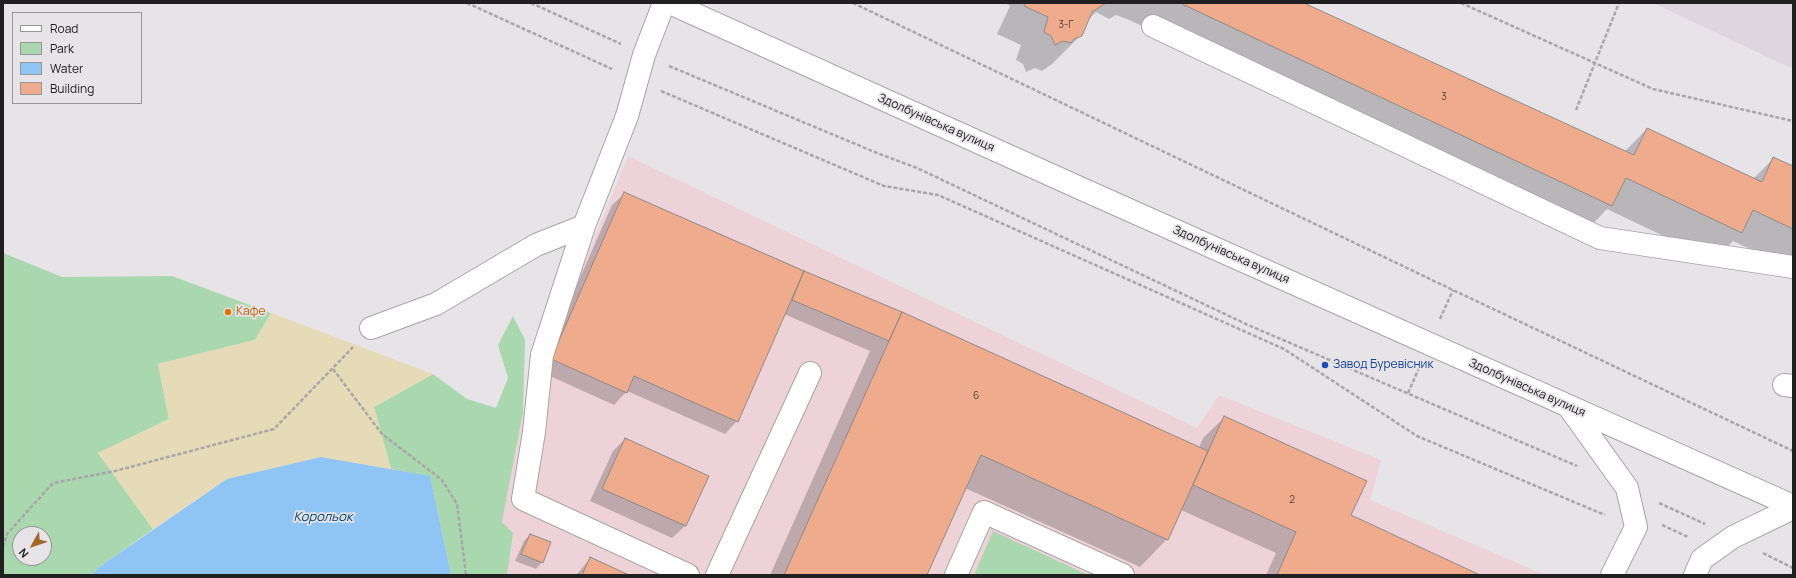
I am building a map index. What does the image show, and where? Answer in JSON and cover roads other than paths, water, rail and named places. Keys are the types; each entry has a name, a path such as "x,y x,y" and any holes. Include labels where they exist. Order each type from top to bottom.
{"street":[{"path":"664,3 644,55 626,116 584,226 542,355 534,432 523,499 688,575"},
{"name":"Здолбунівська вулиця","path":"670,3 1793,507"},
{"path":"1153,26 1600,238 1793,267"},
{"path":"371,328 436,304 536,245 584,226"},
{"path":"717,575 810,374"},
{"path":"1568,406 1627,488 1636,528 1612,575"},
{"path":"1698,567 1733,537 1793,507"},
{"path":"956,575 984,512 1123,575"}],"water":[{"name":"Корольок","path":"321,457 430,476 451,575 92,575 99,567 227,479"}],"place":[{"name":"Кафе","path":"228,312"},
{"name":"Завод Буревісник","path":"1325,365"}]}
